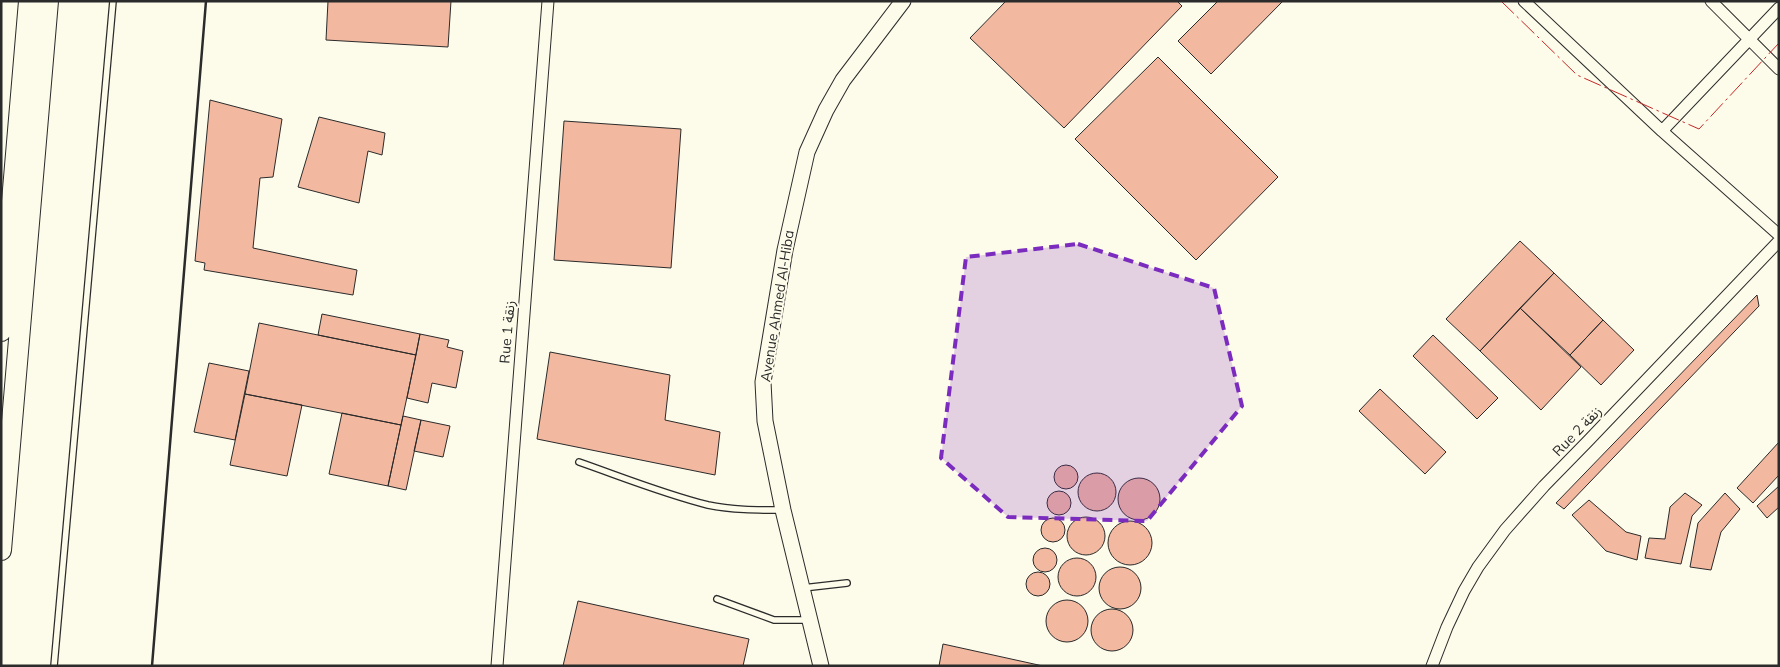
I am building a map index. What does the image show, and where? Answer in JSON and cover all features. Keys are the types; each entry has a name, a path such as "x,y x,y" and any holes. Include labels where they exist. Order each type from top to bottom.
{"highway":[{"path":"1,330 29,1"},
{"path":"1,550 48,1"}],"street":[{"name":"Rue 1 زنقة","path":"497,666 548,1"},
{"name":"Avenue Ahmed Al-Hiba","path":"821,666 783,510 765,421 763,382 773,318 807,152 826,110 843,80 903,1"},
{"path":"1524,1 1662,131 1779,235"},
{"path":"1712,1 1779,69"},
{"path":"1662,131 1779,8"},
{"name":"Rue 2 زنقة","path":"1432,666 1447,627 1464,591 1488,551 1505,530 1544,486 1779,241"}],"lane":[{"path":"54,666 112,1"},
{"path":"579,462 667,493 709,505 750,510 783,510"},
{"path":"801,588 847,583"},
{"path":"717,599 774,620 809,620"}],"highlighted area":[{"path":"1078,244 1214,288 1242,406 1147,521 1008,517 941,458 966,257"}],"building":[{"path":"328,1 451,1 448,47 326,40"},
{"path":"1006,1 1177,1 1182,6 1064,128 970,38"},
{"path":"1218,1 1283,1 1211,74 1178,41"},
{"path":"1158,57 1278,177 1196,260 1075,139"},
{"path":"210,100 282,119 273,177 260,178 253,248 357,270 353,295 204,270 205,263 195,261"},
{"path":"319,117 385,133 382,155 368,151 359,203 298,187"},
{"path":"564,121 681,129 671,268 554,260"},
{"path":"1520,241 1554,273 1480,351 1446,319"},
{"path":"1554,273 1603,320 1570,355 1520,308"},
{"path":"1757,295 1759,306 1564,509 1556,503"},
{"path":"1520,308 1581,367 1541,410 1480,351"},
{"path":"322,314 420,334 416,355 318,335"},
{"path":"1603,320 1634,350 1601,385 1570,355"},
{"path":"259,323 416,355 401,425 245,394"},
{"path":"420,334 449,340 447,347 463,351 456,388 432,383 428,403 407,398"},
{"path":"1433,335 1498,398 1477,419 1413,356"},
{"path":"550,352 670,375 665,420 720,432 715,475 537,439"},
{"path":"209,363 249,371 235,440 194,432"},
{"path":"1380,389 1446,452 1425,474 1359,411"},
{"path":"245,394 302,405 287,476 230,465"},
{"path":"342,413 401,425 388,486 329,474"},
{"path":"403,416 421,420 406,490 388,486"},
{"path":"421,420 450,426 443,457 414,451"},
{"path":"1779,442 1779,475 1753,503 1737,488"},
{"path":"1066,465 1071,466 1077,472 1077,482 1071,488 1066,489 1061,488 1055,482 1054,477 1055,472 1061,466"},
{"path":"1097,473 1111,478 1116,492 1111,506 1097,511 1083,506 1078,492 1083,478"},
{"path":"1139,478 1154,484 1160,499 1154,514 1139,520 1124,514 1118,499 1124,484"},
{"path":"1779,486 1779,507 1767,518 1757,506"},
{"path":"1059,491 1064,492 1070,498 1070,508 1064,514 1059,515 1054,514 1048,508 1047,503 1048,498 1054,492"},
{"path":"1685,493 1702,505 1692,516 1681,564 1645,558 1649,538 1665,539 1670,507"},
{"path":"1725,493 1740,509 1721,532 1711,570 1690,567 1698,523"},
{"path":"1589,500 1626,532 1641,536 1637,560 1606,551 1572,515"},
{"path":"1086,517 1100,522 1105,536 1100,550 1086,555 1072,550 1067,536 1072,522"},
{"path":"1053,518 1058,519 1064,525 1064,535 1058,541 1053,542 1048,541 1042,535 1041,530 1042,525 1048,519"},
{"path":"1134,521 1146,527 1151,534 1151,552 1146,559 1139,564 1126,565 1118,562 1111,555 1108,539 1111,531 1118,524"},
{"path":"1045,548 1050,549 1056,555 1056,565 1050,571 1045,572 1040,571 1034,565 1033,560 1034,555 1040,549"},
{"path":"1077,558 1091,563 1096,577 1091,591 1077,596 1063,591 1058,577 1063,563"},
{"path":"1124,567 1132,570 1138,576 1141,588 1138,600 1132,606 1116,609 1108,606 1102,600 1099,584 1102,576 1108,570"},
{"path":"1038,572 1043,573 1049,579 1049,589 1043,595 1038,596 1033,595 1027,589 1026,584 1027,579 1033,573"},
{"path":"1067,600 1082,606 1088,621 1082,636 1067,642 1052,636 1046,621 1052,606"},
{"path":"578,601 749,639 743,666 563,666"},
{"path":"1112,609 1127,615 1133,630 1127,645 1112,651 1097,645 1091,630 1097,615"},
{"path":"943,644 1043,666 939,666"}],"wall":[{"path":"152,666 206,1"}],"power":[{"path":"1501,1 1577,75 1699,129 1779,43"}]}
